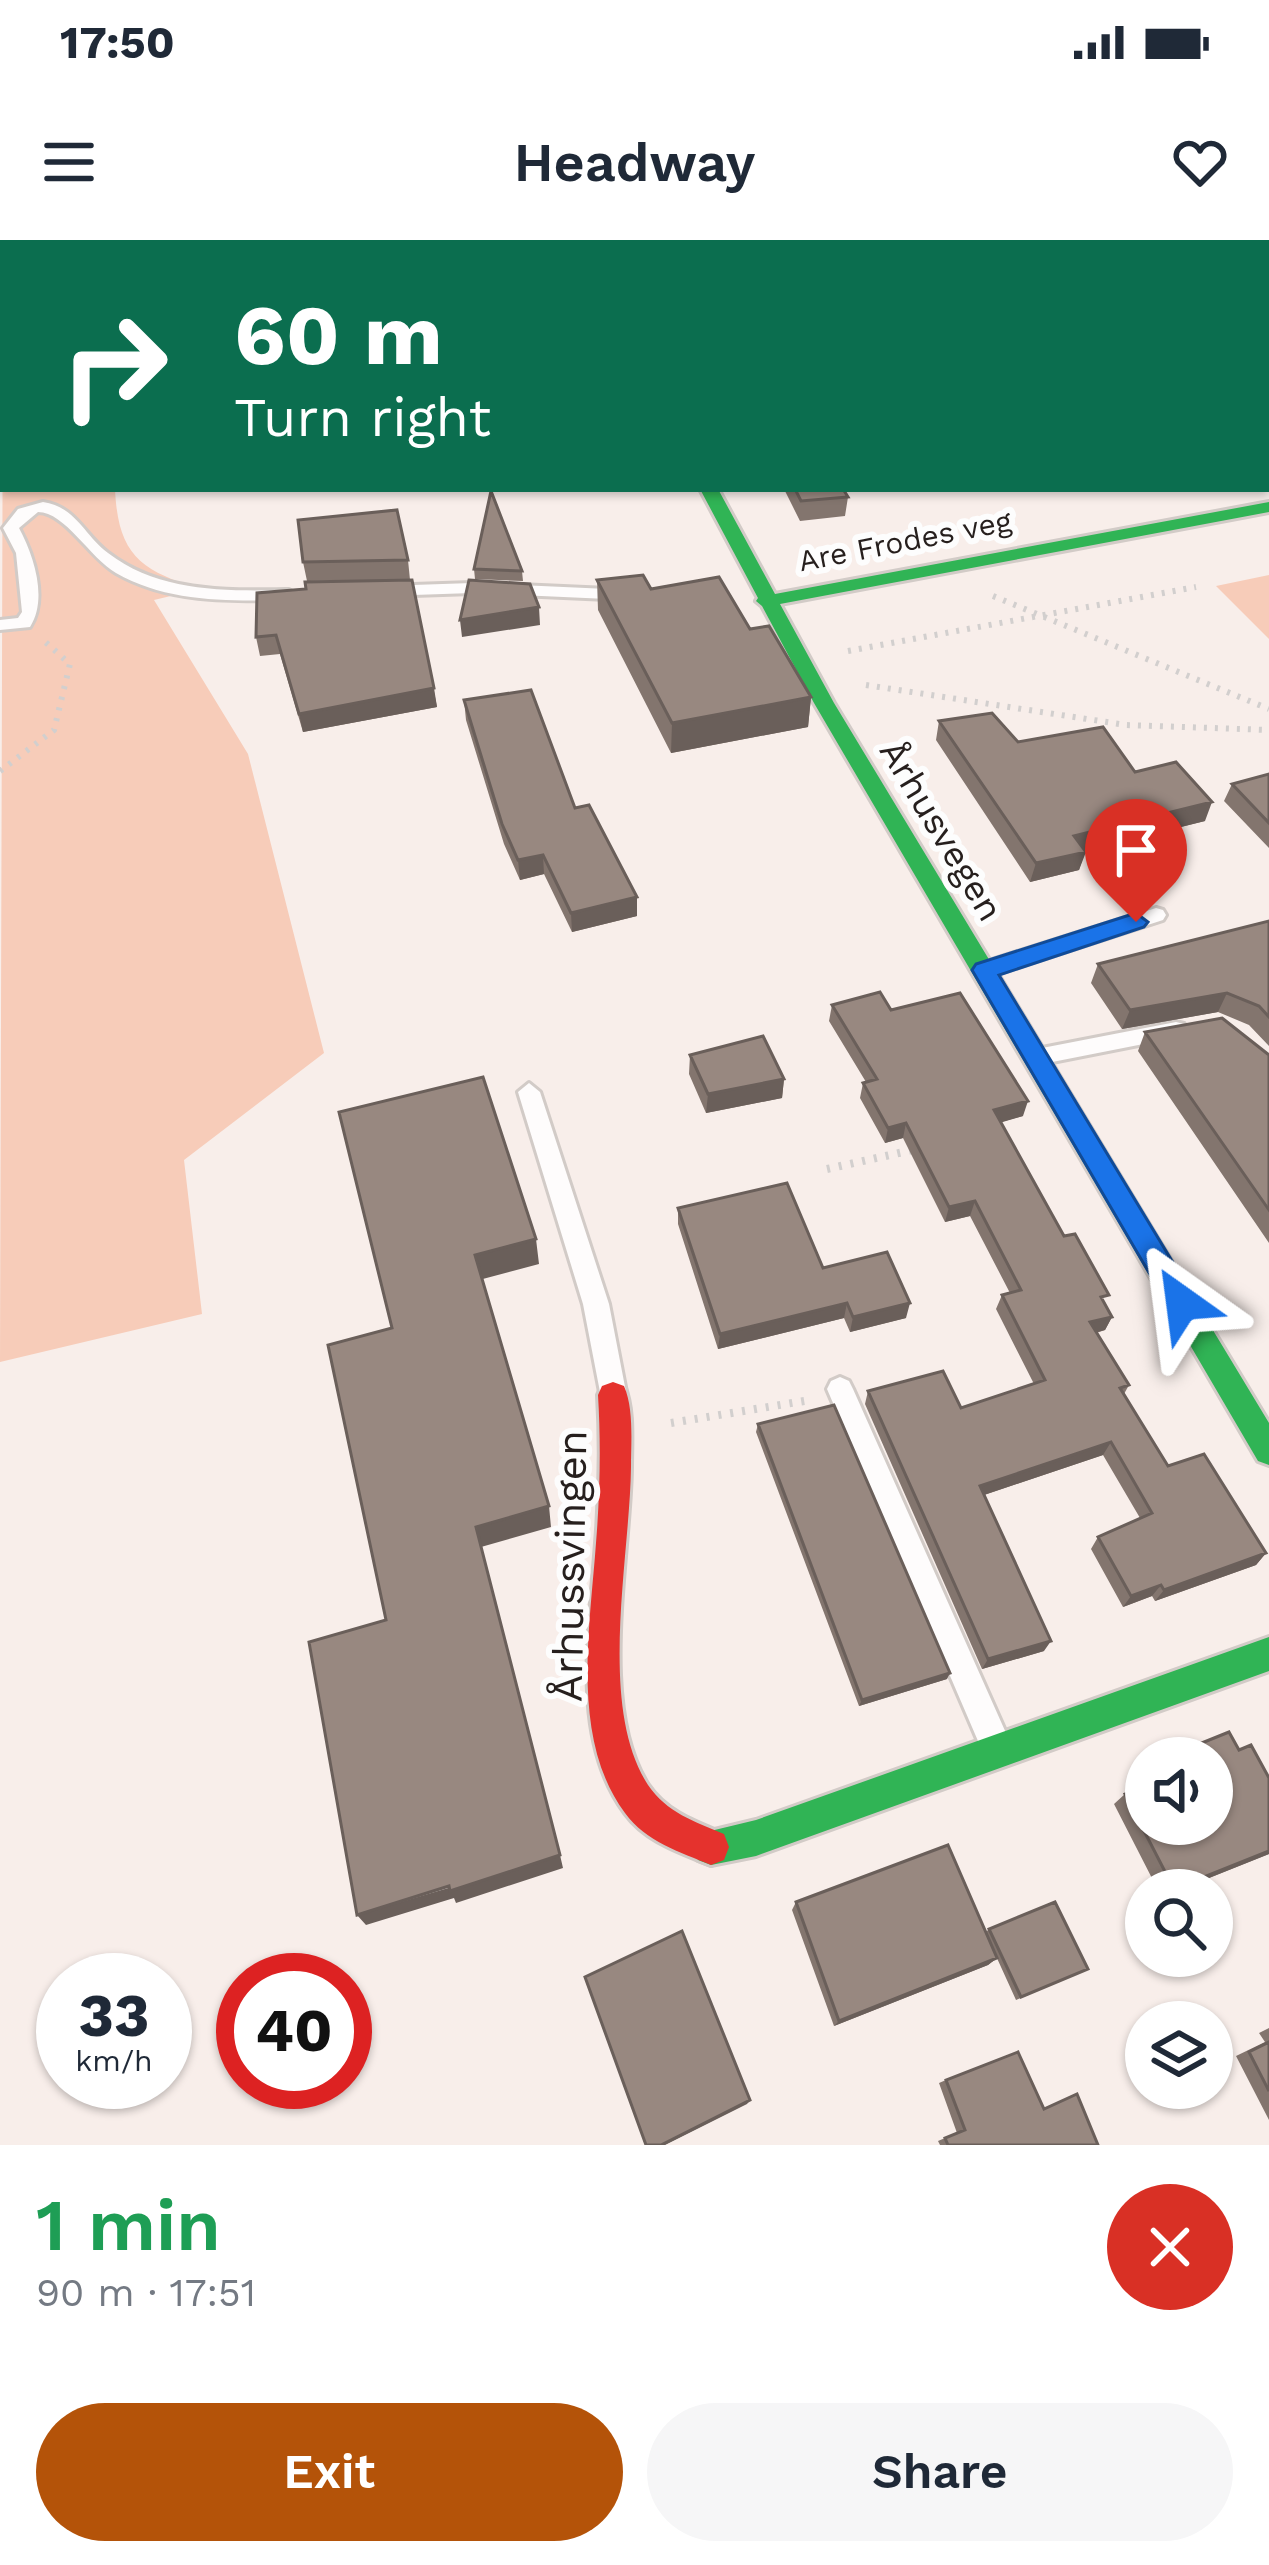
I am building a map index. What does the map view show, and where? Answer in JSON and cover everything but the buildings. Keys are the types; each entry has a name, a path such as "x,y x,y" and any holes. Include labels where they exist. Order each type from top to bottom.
{"street":[{"name":"Århusvegen","path":"710,492 756,594 1260,1416 1269,1451"},
{"name":"Are Frodes veg","path":"756,594 1269,507"},
{"name":"Århussvingen","path":"613,1395 616,1429 605,1654 609,1739 621,1771 643,1805 670,1829 705,1846 725,1847 1269,1654"}],"lane":[{"path":"0,625 24,623 31,612 24,553 11,528 22,512 40,507 64,514 79,537 106,561 153,584 216,596 308,594"},
{"path":"368,592 472,588 658,595"},
{"path":"984,970 1156,915"},
{"path":"1037,1058 1194,1026"},
{"name":"Århussvingen","path":"529,1092 596,1304 613,1395"},
{"path":"840,1391 998,1751"}],"path":[{"path":"799,661 1196,587"},
{"path":"993,596 1269,709"},
{"path":"0,771 54,730 70,664 24,623"},
{"path":"814,687 862,685 1126,724 1269,730"},
{"path":"827,1169 938,1145"},
{"path":"616,1429 755,1413 840,1391"}],"shaded area":[{"path":"3,492 115,492 121,529 136,556 161,574 200,589 154,600 248,754 324,1053 184,1160 202,1314 0,1362"},
{"path":"1269,575 1269,639 1216,586"}],"traffic: fast":[{"path":"711,492 824,703 1269,1451"},
{"path":"765,601 1269,507"},
{"path":"711,1847 756,1838 1269,1654"}],"traffic: jam":[{"path":"613,1395 615,1488 605,1676 609,1722 619,1764 638,1801 668,1829 711,1847"}],"route":[{"path":"1136,922 984,970 1182,1303"}]}
